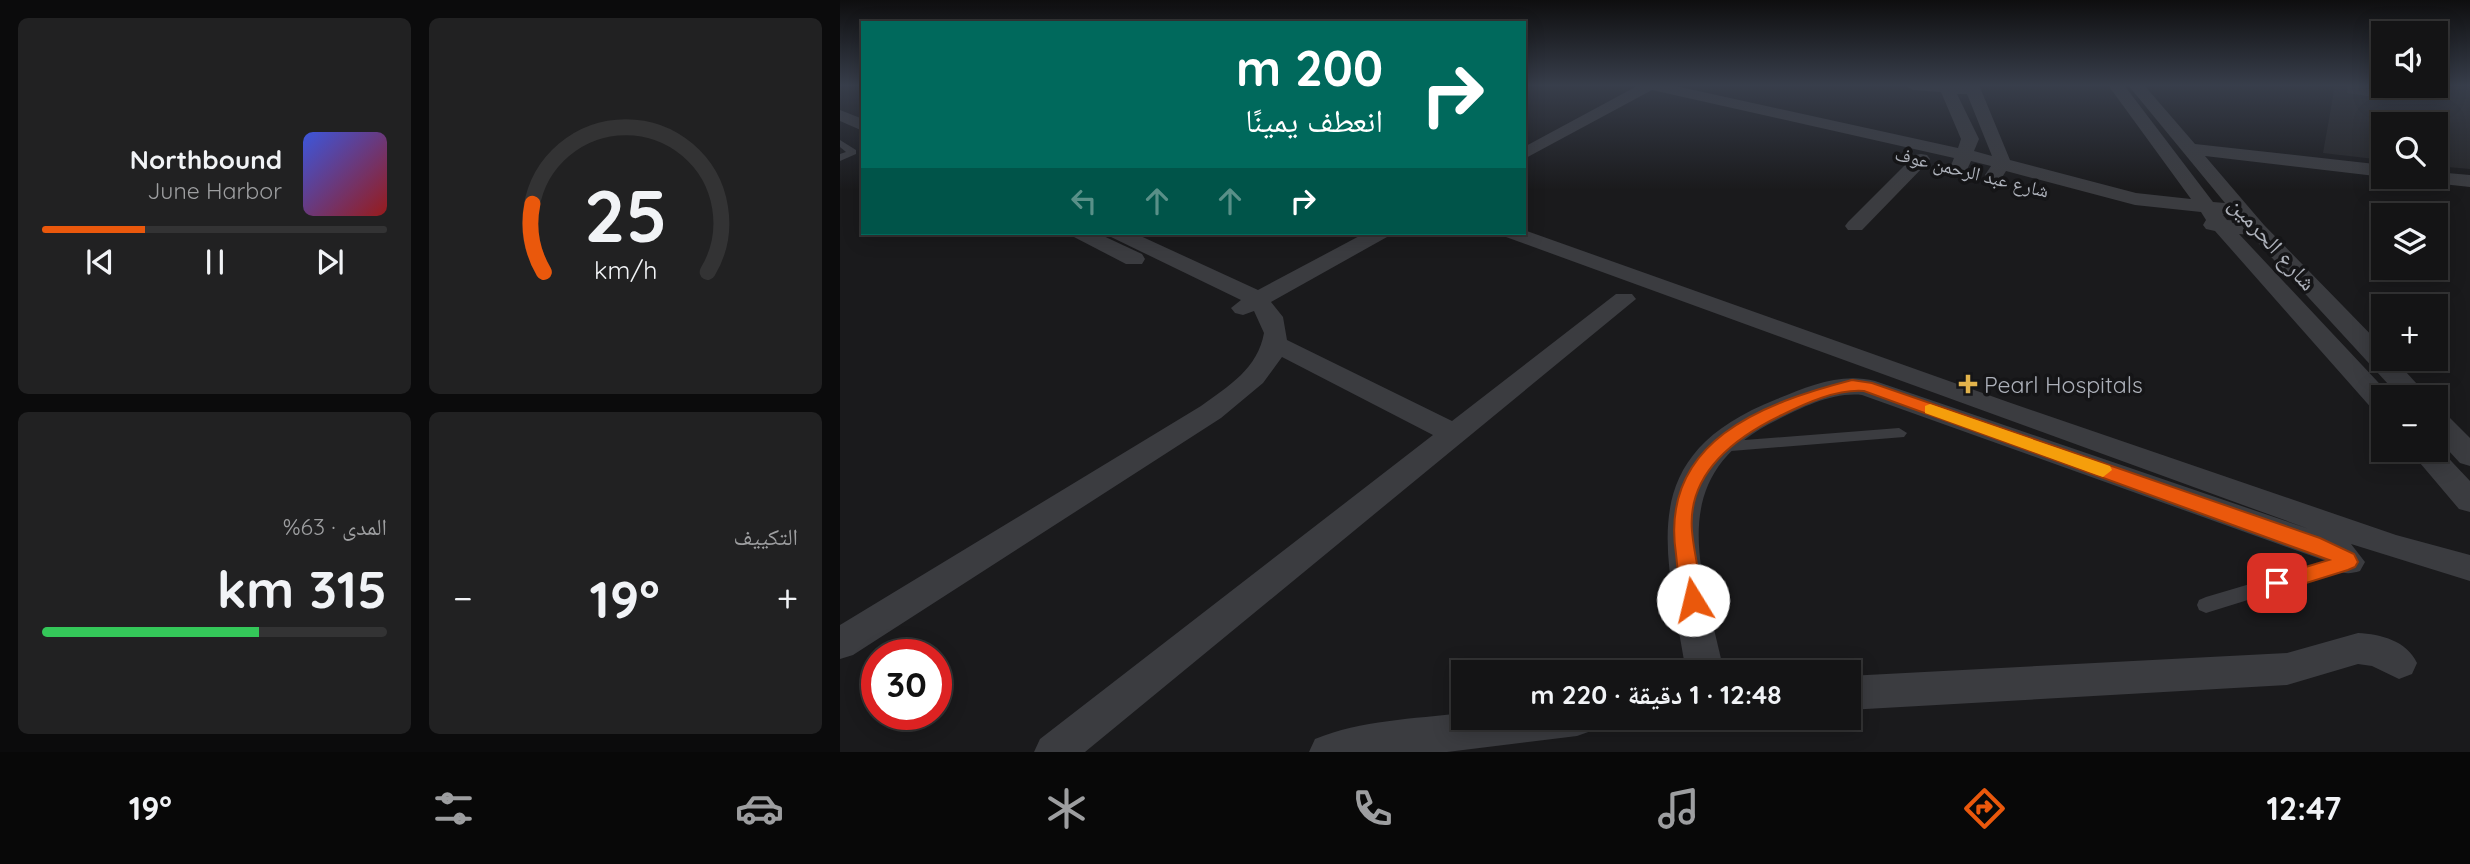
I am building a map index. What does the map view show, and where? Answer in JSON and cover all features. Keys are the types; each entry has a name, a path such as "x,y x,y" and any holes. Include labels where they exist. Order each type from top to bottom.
{"street":[{"path":"1526,153 1587,120"},
{"name":"شارع عبد الرحمن عوف","path":"1767,120 1920,159 1962,162"},
{"name":"شارع عبد الرحمن عوف","path":"1779,120 1962,162 2132,210 2221,226 2257,229"},
{"path":"1961,120 1970,139 1962,162"},
{"path":"1986,120 2001,155 1997,171"},
{"name":"شارع الحرمين","path":"2142,120 2221,226 2371,391"},
{"name":"شارع الحرمين","path":"2166,120 2257,229 2404,385"},
{"path":"2191,149 2371,170"},
{"path":"1855,226 1920,159"},
{"name":"شارع عبد الرحمن عوف","path":"1997,171 2135,199 2242,211"},
{"path":"2448,179 2470,181"},
{"path":"1085,235 1262,319"},
{"path":"1121,235 1455,434"},
{"path":"1262,319 1377,235"},
{"path":"1518,235 1991,418 2413,553 2470,568"},
{"path":"1054,752 1624,299"},
{"path":"840,644 1232,397 1265,366 1262,319"},
{"path":"1703,660 1682,528 1687,498 1699,470 1717,447 1741,428 1768,413 1852,385 1991,418"},
{"path":"2448,433 2470,456"},
{"path":"2043,436 2338,552 2348,562"},
{"path":"2435,462 2470,501"},
{"path":"1861,693 2287,668 2316,662 2360,646 2381,650 2399,663"},
{"path":"1329,752 1362,744 1478,730"}],"lane":[{"path":"840,143 853,152 840,158"},
{"path":"1717,447 1899,433"},
{"path":"2206,605 2348,562"}],"shaded area":[{"path":"2329,120 2371,120 2371,159 2323,153"},
{"path":"2448,120 2470,120 2470,169 2448,167"}],"slow traffic":[{"path":"1930,409 2103,470"}],"place":[{"name":"Pearl Hospitals","path":"1968,384"}],"route":[{"path":"1693,600 1682,528 1687,498 1699,470 1717,447 1741,428 1797,401 1852,385 1866,387 2342,554 2348,562 2277,583"}]}
